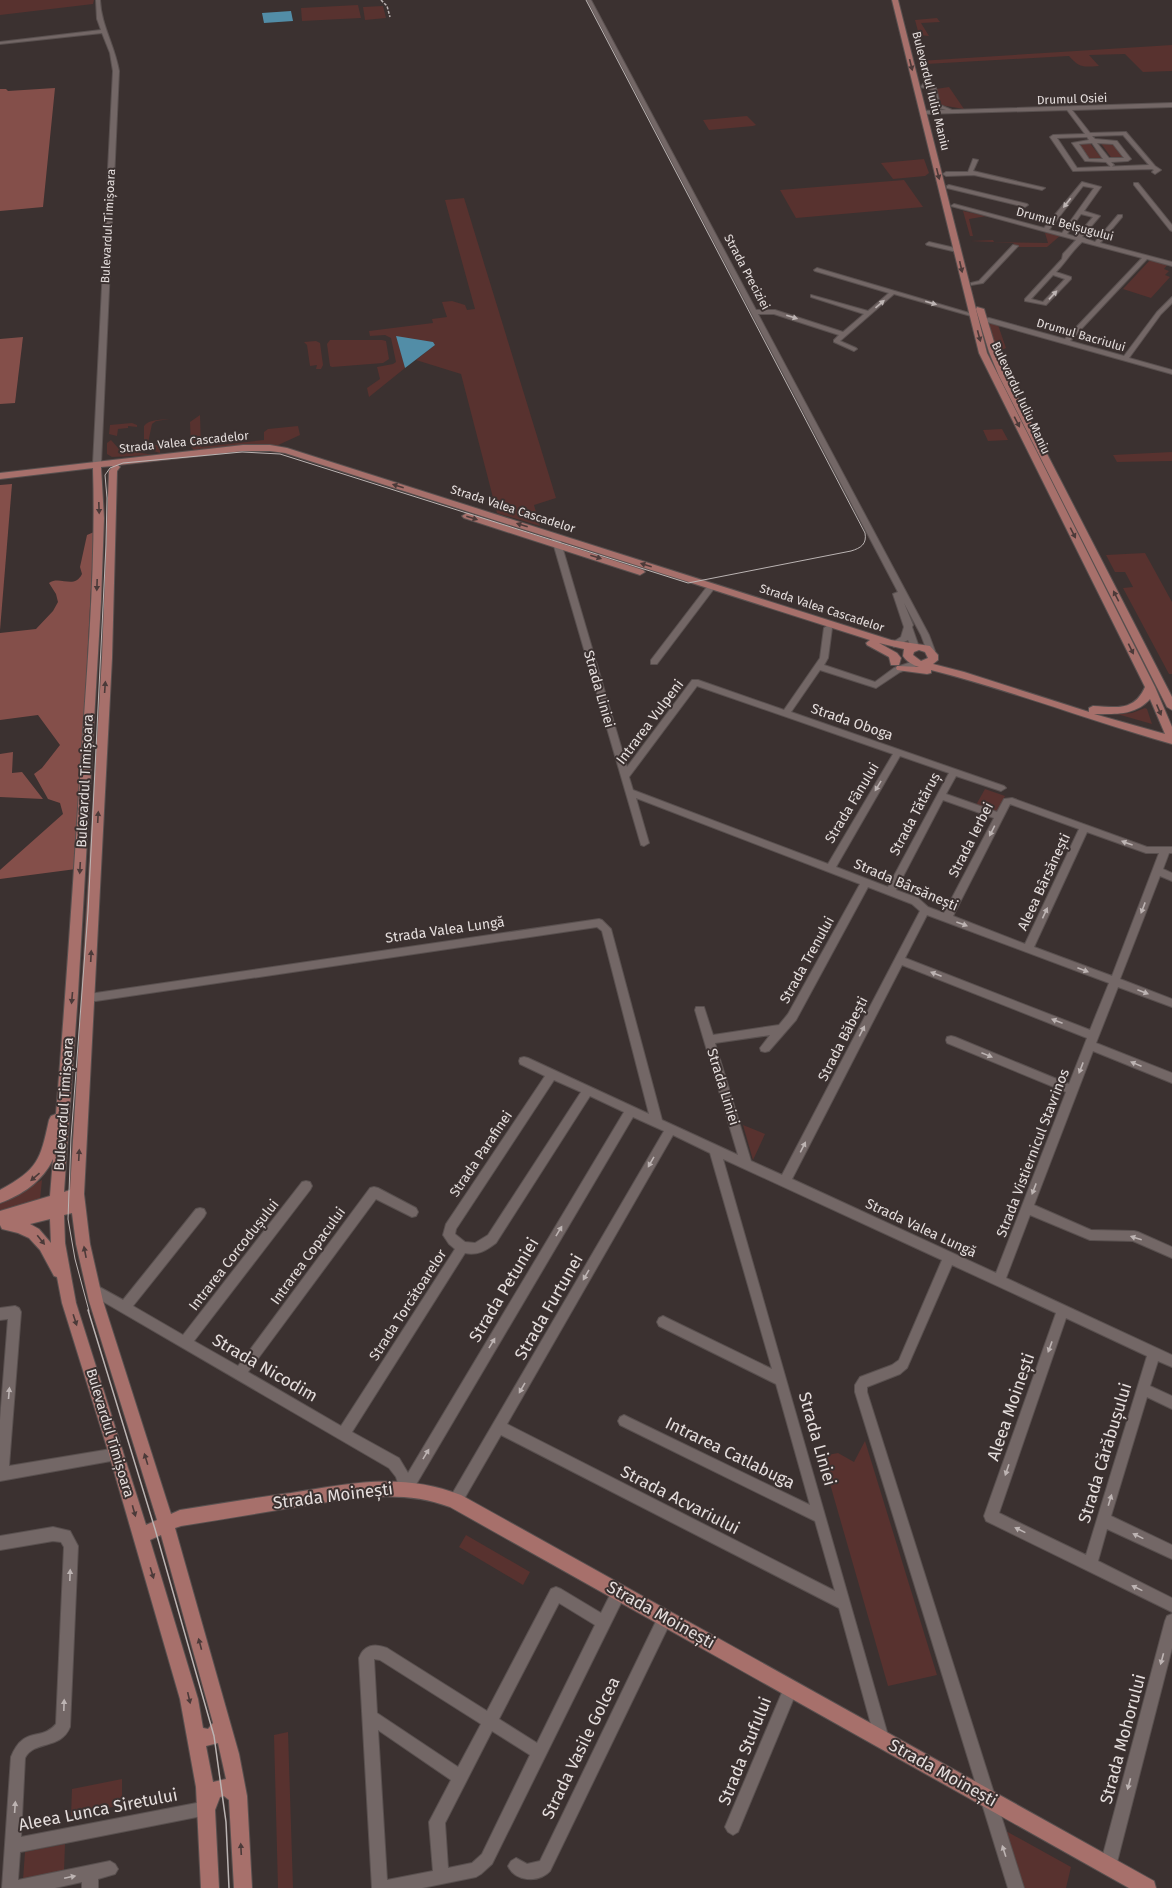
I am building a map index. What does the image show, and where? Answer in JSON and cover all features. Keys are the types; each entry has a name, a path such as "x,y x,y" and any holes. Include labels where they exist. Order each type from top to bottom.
{"main road":[{"name":"Bulevardul Iuliu Maniu","path":"899,2 926,110 942,159 954,206 953,216 958,250 969,284 977,318 1003,376 1172,707"},
{"name":"Bulevardul Iuliu Maniu","path":"908,39 923,86 935,159 953,216 977,318 983,353 996,382 1150,687 1171,736"},
{"path":"935,159 942,159"},
{"name":"Strada Valea Cascadelor","path":"97,463 112,467 242,452 286,458 359,477 913,651"},
{"path":"0,476 97,463"},
{"path":"0,482 97,463"},
{"name":"Bulevardul Timișoara","path":"97,463 99,518 96,602 72,994 64,1088 57,1206 58,1243 69,1303 117,1454 184,1677 203,1767 207,1808 210,1888"},
{"name":"Bulevardul Timișoara","path":"112,467 107,658 89,998 80,1136 78,1200 84,1250 94,1290 166,1523 222,1723 238,1796 243,1888"},
{"name":"Strada Valea Cascadelor","path":"556,540 665,580 709,590 866,640 913,651"},
{"path":"866,640 893,655 896,658 898,666 960,674"},
{"path":"922,647 964,670 1171,736 1090,716 960,674 920,663 913,651 922,647"},
{"path":"920,663 933,660 932,652"},
{"path":"1093,710 1121,710 1137,706 1144,701 1150,687"},
{"path":"86,757 101,756"},
{"path":"0,1197 32,1180 43,1167 47,1157 64,1088"},
{"path":"61,1140 80,1136"},
{"path":"2,1223 78,1200"},
{"path":"2,1223 23,1227 36,1235 45,1245 64,1282"},
{"name":"Strada Moinești","path":"141,1536 166,1523 180,1518 344,1492 406,1488 437,1494 455,1501 619,1592 1147,1888"},
{"path":"197,1734 203,1738 210,1738 217,1734 222,1723"},
{"path":"207,1808 211,1796 217,1789 229,1788 238,1796"}],"street":[{"name":"Bulevardul Timișoara","path":"97,463 115,79 114,56 98,17 98,0"},
{"name":"Strada Preciziei","path":"590,0 893,578 929,642 932,652"},
{"path":"0,43 103,31"},
{"path":"923,86 934,89 938,106 950,110"},
{"name":"Drumul Osiei","path":"926,110 972,112 1172,105"},
{"path":"1069,109 1114,169"},
{"name":"Drumul Osiei","path":"926,110 972,112"},
{"path":"1088,134 1125,134 1154,170 1075,170 1053,138 1057,136 1088,134"},
{"path":"1094,141 1115,142 1128,159 1108,161 1087,160 1075,144 1078,142 1094,141"},
{"path":"970,174 975,160"},
{"path":"946,174 970,174 1042,188"},
{"path":"1046,230 1082,184 1098,187 1064,234"},
{"path":"1136,184 1172,229"},
{"path":"949,187 1025,205"},
{"name":"Drumul Belșugului","path":"954,206 1171,263"},
{"path":"1052,273 1069,278 1044,304 1027,300 1052,273 1065,259 1065,255 1096,216 1080,212"},
{"path":"1097,243 1120,216"},
{"path":"929,244 958,250"},
{"path":"969,284 981,282 1014,246"},
{"path":"1066,342 1146,257"},
{"name":"Drumul Bacriului","path":"817,270 977,318 989,320 1172,372"},
{"path":"854,349 836,342 893,292"},
{"path":"813,296 869,313"},
{"path":"1125,359 1159,313 1172,299"},
{"path":"754,312 775,312 844,334"},
{"path":"97,463 112,467"},
{"name":"Strada Liniei","path":"556,540 644,843"},
{"name":"Strada Preciziei","path":"893,578 909,625 913,651"},
{"path":"654,662 709,590"},
{"path":"894,644 905,639 909,625"},
{"path":"785,714 824,658 828,628"},
{"path":"818,666 876,685 913,651"},
{"path":"898,666 920,663"},
{"name":"Intrarea Vulpeni","path":"625,776 695,682"},
{"name":"Strada Oboga","path":"695,682 1000,788"},
{"name":"Strada Fânului","path":"830,868 898,753"},
{"name":"Strada Tătăruș","path":"890,891 954,772"},
{"name":"Strada Bârsănești","path":"629,792 915,900 925,910 1172,1003"},
{"path":"941,796 999,816"},
{"name":"Strada Ierbei","path":"947,918 1006,801 1012,801 1084,828"},
{"path":"1084,828 1146,850 1168,851"},
{"name":"Aleea Bârsănești","path":"1028,948 1084,828"},
{"name":"Strada Vistiernicul Stavrinos","path":"999,1280 1157,871 1168,851"},
{"path":"1157,871 1172,877"},
{"name":"Strada Trenului","path":"765,1048 792,1017 866,882"},
{"name":"Strada Băbești","path":"785,1181 925,910"},
{"name":"Strada Valea Lungă","path":"89,998 599,923 606,929 657,1122"},
{"path":"900,960 1092,1040 1172,1078"},
{"name":"Strada Liniei","path":"700,1010 746,1164"},
{"path":"709,1040 781,1029"},
{"path":"951,1040 1072,1090"},
{"name":"Strada Valea Lungă","path":"524,1061 1172,1360"},
{"name":"Strada Parafinei","path":"462,1248 452,1241 449,1235 450,1228 552,1074"},
{"name":"Strada Torcătoarelor","path":"344,1434 462,1248 479,1248 492,1239 588,1090"},
{"name":"Strada Petuniei","path":"406,1488 631,1110"},
{"name":"Strada Furtunei","path":"455,1501 499,1428 671,1129"},
{"name":"Strada Liniei","path":"715,1149 882,1739"},
{"name":"Intrarea Corcodușului","path":"185,1342 306,1186"},
{"name":"Intrarea Copacului","path":"240,1374 374,1192 412,1212"},
{"path":"1027,1208 1090,1235 1134,1236 1172,1253"},
{"path":"125,1307 200,1213"},
{"path":"949,1258 904,1364 896,1370 864,1381 861,1385 861,1392 1016,1888"},
{"name":"Strada Nicodim","path":"94,1290 394,1463 401,1473 406,1488"},
{"name":"Aleea Moinești","path":"1063,1310 991,1516 1090,1564"},
{"path":"0,1314 15,1312 1,1474 117,1454"},
{"path":"663,1322 781,1380"},
{"name":"Strada Cărăbușului","path":"1090,1564 1154,1352"},
{"path":"1143,1389 1172,1402"},
{"name":"Intrarea Catlabuga","path":"624,1421 820,1517"},
{"name":"Strada Acvariului","path":"499,1428 845,1604"},
{"path":"1104,1520 1172,1552"},
{"path":"0,1543 53,1534 65,1536 71,1546 63,1727 59,1734 53,1737 31,1742 20,1750 18,1757 13,1846"},
{"path":"1090,1564 1172,1605"},
{"path":"384,1888 476,1869 487,1859 619,1592"},
{"path":"441,1877 437,1822 556,1594 604,1622"},
{"name":"Strada Vasile Golcea","path":"516,1866 528,1872 545,1866 665,1618"},
{"name":"Strada Mohorului","path":"1108,1866 1172,1621"},
{"path":"380,1888 366,1658 371,1652 378,1651 490,1720 540,1753"},
{"name":"Strada Stufului","path":"733,1827 791,1688"},
{"path":"369,1716 460,1777"},
{"name":"Aleea Lunca Siretului","path":"10,1888 13,1846 207,1808"},
{"path":"18,1888 90,1880 110,1869"}],"shaded area":[{"path":"0,0 94,0 93,4 0,15"},
{"path":"358,5 361,18 302,21 301,8"},
{"path":"383,6 386,18 365,20 363,7"},
{"path":"937,18 940,22 921,23 929,36 919,35 915,20"},
{"path":"1172,45 1172,71 1143,72 1125,54 1089,55 1099,66 1079,65 1069,56 926,64 932,86 925,84 919,61"},
{"path":"949,87 964,109 940,105 936,89"},
{"path":"55,88 43,207 0,211 0,89 6,89 8,91"},
{"path":"747,116 756,125 709,130 703,120"},
{"path":"1089,142 1103,160 1089,159 1078,144"},
{"path":"1100,142 1113,143 1125,158 1113,160"},
{"path":"924,159 929,173 925,176 893,179 881,163"},
{"path":"904,180 923,207 796,218 780,190"},
{"path":"464,198 556,498 534,505 540,526 497,513 461,374 416,360 435,345 397,337 405,368 369,397 367,388 380,379 377,367 396,362 391,338 385,335 370,336 369,331 433,323 432,319 447,317 442,302 452,301 465,305 467,310 475,309 445,200"},
{"path":"963,211 987,216 969,219 973,236 970,236"},
{"path":"1049,232 1061,235 1047,247 1018,247 1012,245 1014,243 971,241 993,240 994,242 1048,243 1045,233"},
{"path":"1151,259 1168,264 1164,269 1169,271 1165,275 1170,277 1151,298 1123,289"},
{"path":"992,323 998,325 1006,348 997,352 989,325"},
{"path":"23,337 15,403 0,404 0,339"},
{"path":"330,340 386,341 389,359 383,363 332,367 330,366 327,344"},
{"path":"316,341 320,343 323,365 321,369 316,369 317,365 310,366 307,345 304,342"},
{"path":"200,415 201,447 264,440 264,432 268,429 298,426 300,435 276,446 255,444 194,450 191,447 190,422"},
{"path":"170,419 156,421 152,424 148,443 160,446 160,453 144,448 144,426 152,421"},
{"path":"132,423 137,425 137,427 128,426 128,428 118,429 117,436 109,434 110,425"},
{"path":"1002,429 1008,440 988,441 983,430"},
{"path":"111,440 119,449 153,455 112,457 107,454 107,443"},
{"path":"1172,452 1172,461 1117,462 1113,455"},
{"path":"12,484 0,630 0,485"},
{"path":"94,532 76,869 0,879 0,870 63,814 60,803 48,799 34,774 42,768 60,745 38,715 0,720 0,633 36,629 53,611 58,602 56,594 49,583 58,580 71,582 79,579 82,574 80,567 87,535"},
{"path":"1145,553 1172,602 1172,674 1169,674 1123,588 1133,587 1125,572 1115,572 1106,555"},
{"path":"1145,708 1147,709 1152,724 1117,714 1132,713"},
{"path":"13,752 12,773 22,772 43,799 0,797 0,754"},
{"path":"985,789 1005,796 997,812 976,805"},
{"path":"743,1125 765,1134 753,1160"},
{"path":"42,1180 40,1200 0,1211 0,1204"},
{"path":"865,1441 937,1675 888,1686 822,1456 838,1453 854,1462"},
{"path":"466,1535 530,1572 523,1585 459,1547"},
{"path":"288,1732 293,1888 278,1888 274,1735"},
{"path":"122,1779 122,1805 71,1816 72,1789"},
{"path":"1006,1831 1071,1867 1066,1888 1024,1888"},
{"path":"65,1844 64,1871 23,1880 25,1852"}],"water":[{"path":"291,11 293,21 264,23 262,13"},
{"path":"396,336 433,342 435,345 405,368"}],"tram line":[{"path":"89,1311 75,1259 68,1219 71,1138 88,912 106,545 107,498 105,475 110,468 123,463 242,452 280,454 688,583 851,551 860,547 864,543 865,533 586,0"},
{"path":"88,1310 155,1529 214,1736 226,1822 229,1888"}],"railway":[{"path":"381,0 387,6 390,17"}]}
